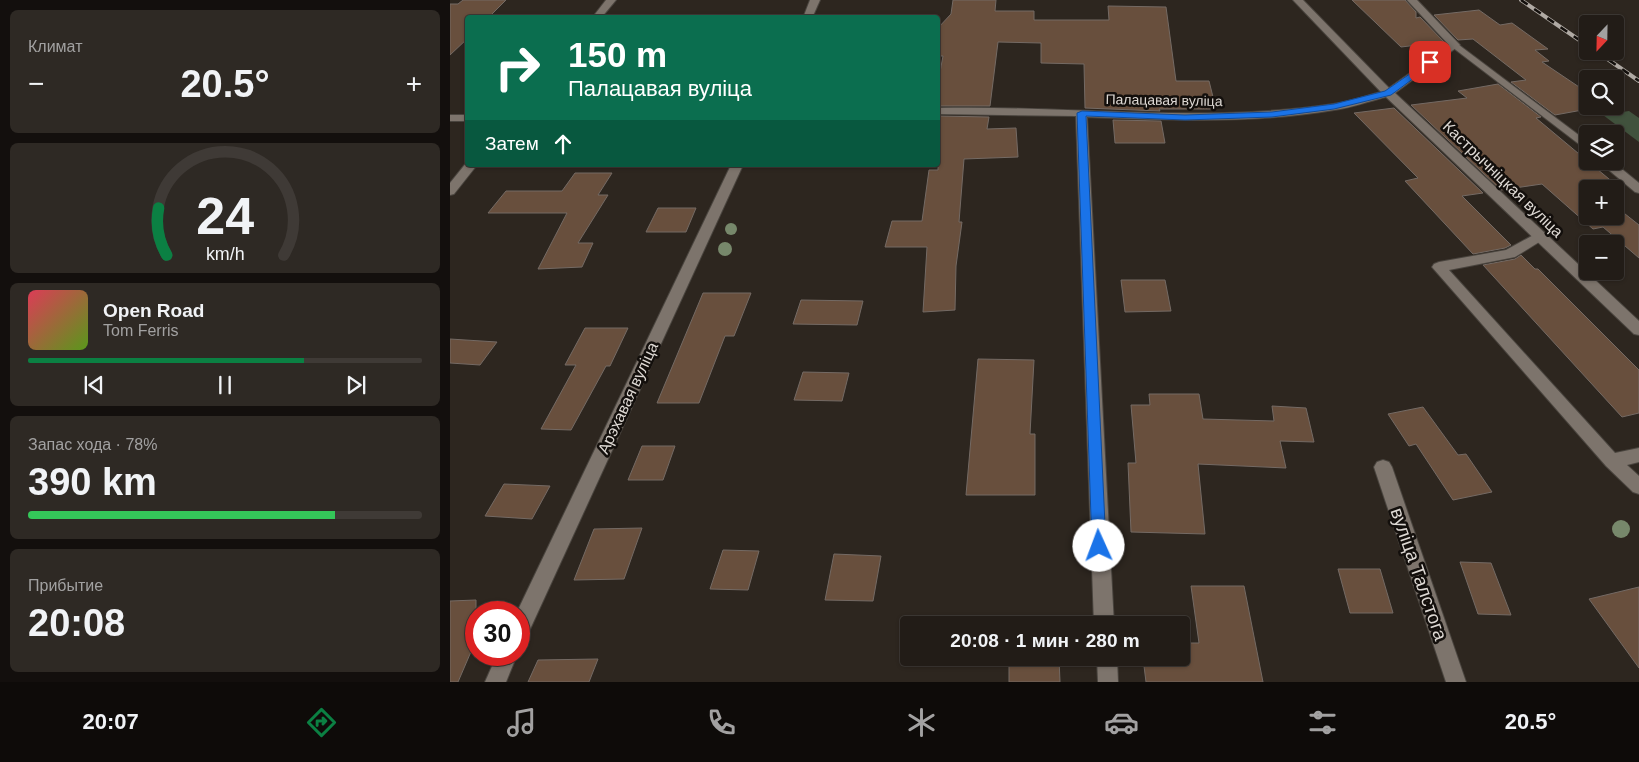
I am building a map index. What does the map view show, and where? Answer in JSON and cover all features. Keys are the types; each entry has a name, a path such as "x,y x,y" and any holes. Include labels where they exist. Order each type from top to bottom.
{"street":[{"path":"598,15 611,0"},
{"path":"808,15 815,0"},
{"name":"Кастрычніцкая вуліца","path":"1298,0 1388,93 1639,330"},
{"path":"1412,0 1454,45 1579,141"},
{"path":"1388,93 1454,45"},
{"name":"Палацавая вуліца","path":"940,111 1082,113 1185,118 1272,114 1334,106 1388,93"},
{"path":"1082,113 1103,616"},
{"path":"450,118 465,118"},
{"path":"450,191 470,167"},
{"name":"Арэхавая вуліца","path":"530,607 736,167"},
{"path":"1615,170 1639,189"},
{"path":"1539,236 1510,254 1439,267 1612,461 1639,487"},
{"path":"1612,461 1639,455"},
{"name":"вуліца Талстога","path":"1383,466 1456,682"},
{"path":"495,682 502,666"},
{"path":"1107,666 1108,682"}],"green space":[{"path":"1629,111 1639,118 1639,142 1624,131 1624,125 1616,125 1603,115 1624,115 1624,112"}],"building":[{"path":"463,0 506,0 491,15 465,15 465,41 450,55 450,4 458,4"},
{"path":"953,0 996,0 995,11 1034,11 1034,20 1109,20 1108,6 1166,7 1176,81 1209,81 1216,109 1159,109 1160,111 1085,108 1084,64 1041,63 1041,43 998,42 990,106 940,106 940,72 943,56 940,56 940,26 951,14"},
{"path":"1352,0 1405,0 1416,12 1416,18 1420,17 1444,42 1401,47"},
{"path":"1479,10 1500,25 1512,23 1548,49 1535,50 1549,61 1542,62 1579,87 1579,111 1555,115 1511,82 1526,80 1473,39 1458,40 1434,15"},
{"path":"1498,84 1541,117 1536,118 1579,154 1579,170 1598,170 1610,180 1579,180 1579,217 1542,184 1501,190 1411,105 1467,98 1458,91"},
{"path":"1394,108 1483,193 1462,196 1511,245 1505,248 1473,254 1405,181 1418,178 1354,113"},
{"path":"940,116 989,117 987,129 1016,128 1018,157 964,159 959,222 962,222 956,266 955,310 923,312 927,247 885,247 892,221 922,221 929,170 938,170 938,167 940,167"},
{"path":"1113,120 1161,121 1165,143 1115,143"},
{"path":"575,173 612,173 598,195 608,195 578,243 593,243 582,267 538,269 567,213 488,213 506,191 562,191"},
{"path":"658,208 696,208 686,232 646,232"},
{"path":"1624,213 1639,225 1639,258 1624,245 1624,235 1612,235 1603,227 1593,229 1588,225 1624,225"},
{"path":"1521,255 1535,269 1538,269 1639,370 1639,413 1622,417 1483,265 1515,259"},
{"path":"1121,280 1165,280 1171,311 1125,312"},
{"path":"703,293 751,293 734,336 725,336 699,403 657,403"},
{"path":"801,300 863,301 857,325 793,324"},
{"path":"585,328 628,328 610,366 606,366 571,430 541,429 576,365 565,365"},
{"path":"450,339 497,342 480,365 450,363"},
{"path":"978,359 1034,360 1030,434 1035,434 1035,495 966,495"},
{"path":"803,372 849,373 842,401 794,400"},
{"path":"1149,394 1199,394 1203,419 1274,421 1272,406 1306,408 1314,442 1280,441 1286,468 1198,464 1205,534 1131,532 1128,463 1136,463 1131,405 1150,405"},
{"path":"1423,407 1458,455 1466,454 1492,492 1453,500 1416,444 1409,446 1388,414"},
{"path":"642,446 675,446 663,480 628,480"},
{"path":"504,484 550,486 532,519 485,516"},
{"path":"642,528 624,579 574,580 594,529"},
{"path":"723,550 759,551 748,590 710,589"},
{"path":"834,554 881,556 873,601 825,600"},
{"path":"1460,562 1491,563 1511,615 1478,614"},
{"path":"1338,569 1380,569 1393,613 1350,613"},
{"path":"1191,586 1244,586 1263,682 1146,682 1144,666 1190,666 1190,643 1199,643"},
{"path":"1639,587 1639,668 1589,599"},
{"path":"476,600 465,601 465,666 458,682 450,682 450,601"},
{"path":"598,659 589,682 528,682 538,660"},
{"path":"1009,666 1059,666 1060,682 1009,682"}],"railway":[{"path":"1521,0 1579,40"},
{"path":"1609,60 1639,81"}],"route":[{"path":"1099,546 1082,113 1185,118 1272,114 1334,106 1388,93 1430,62"}]}
